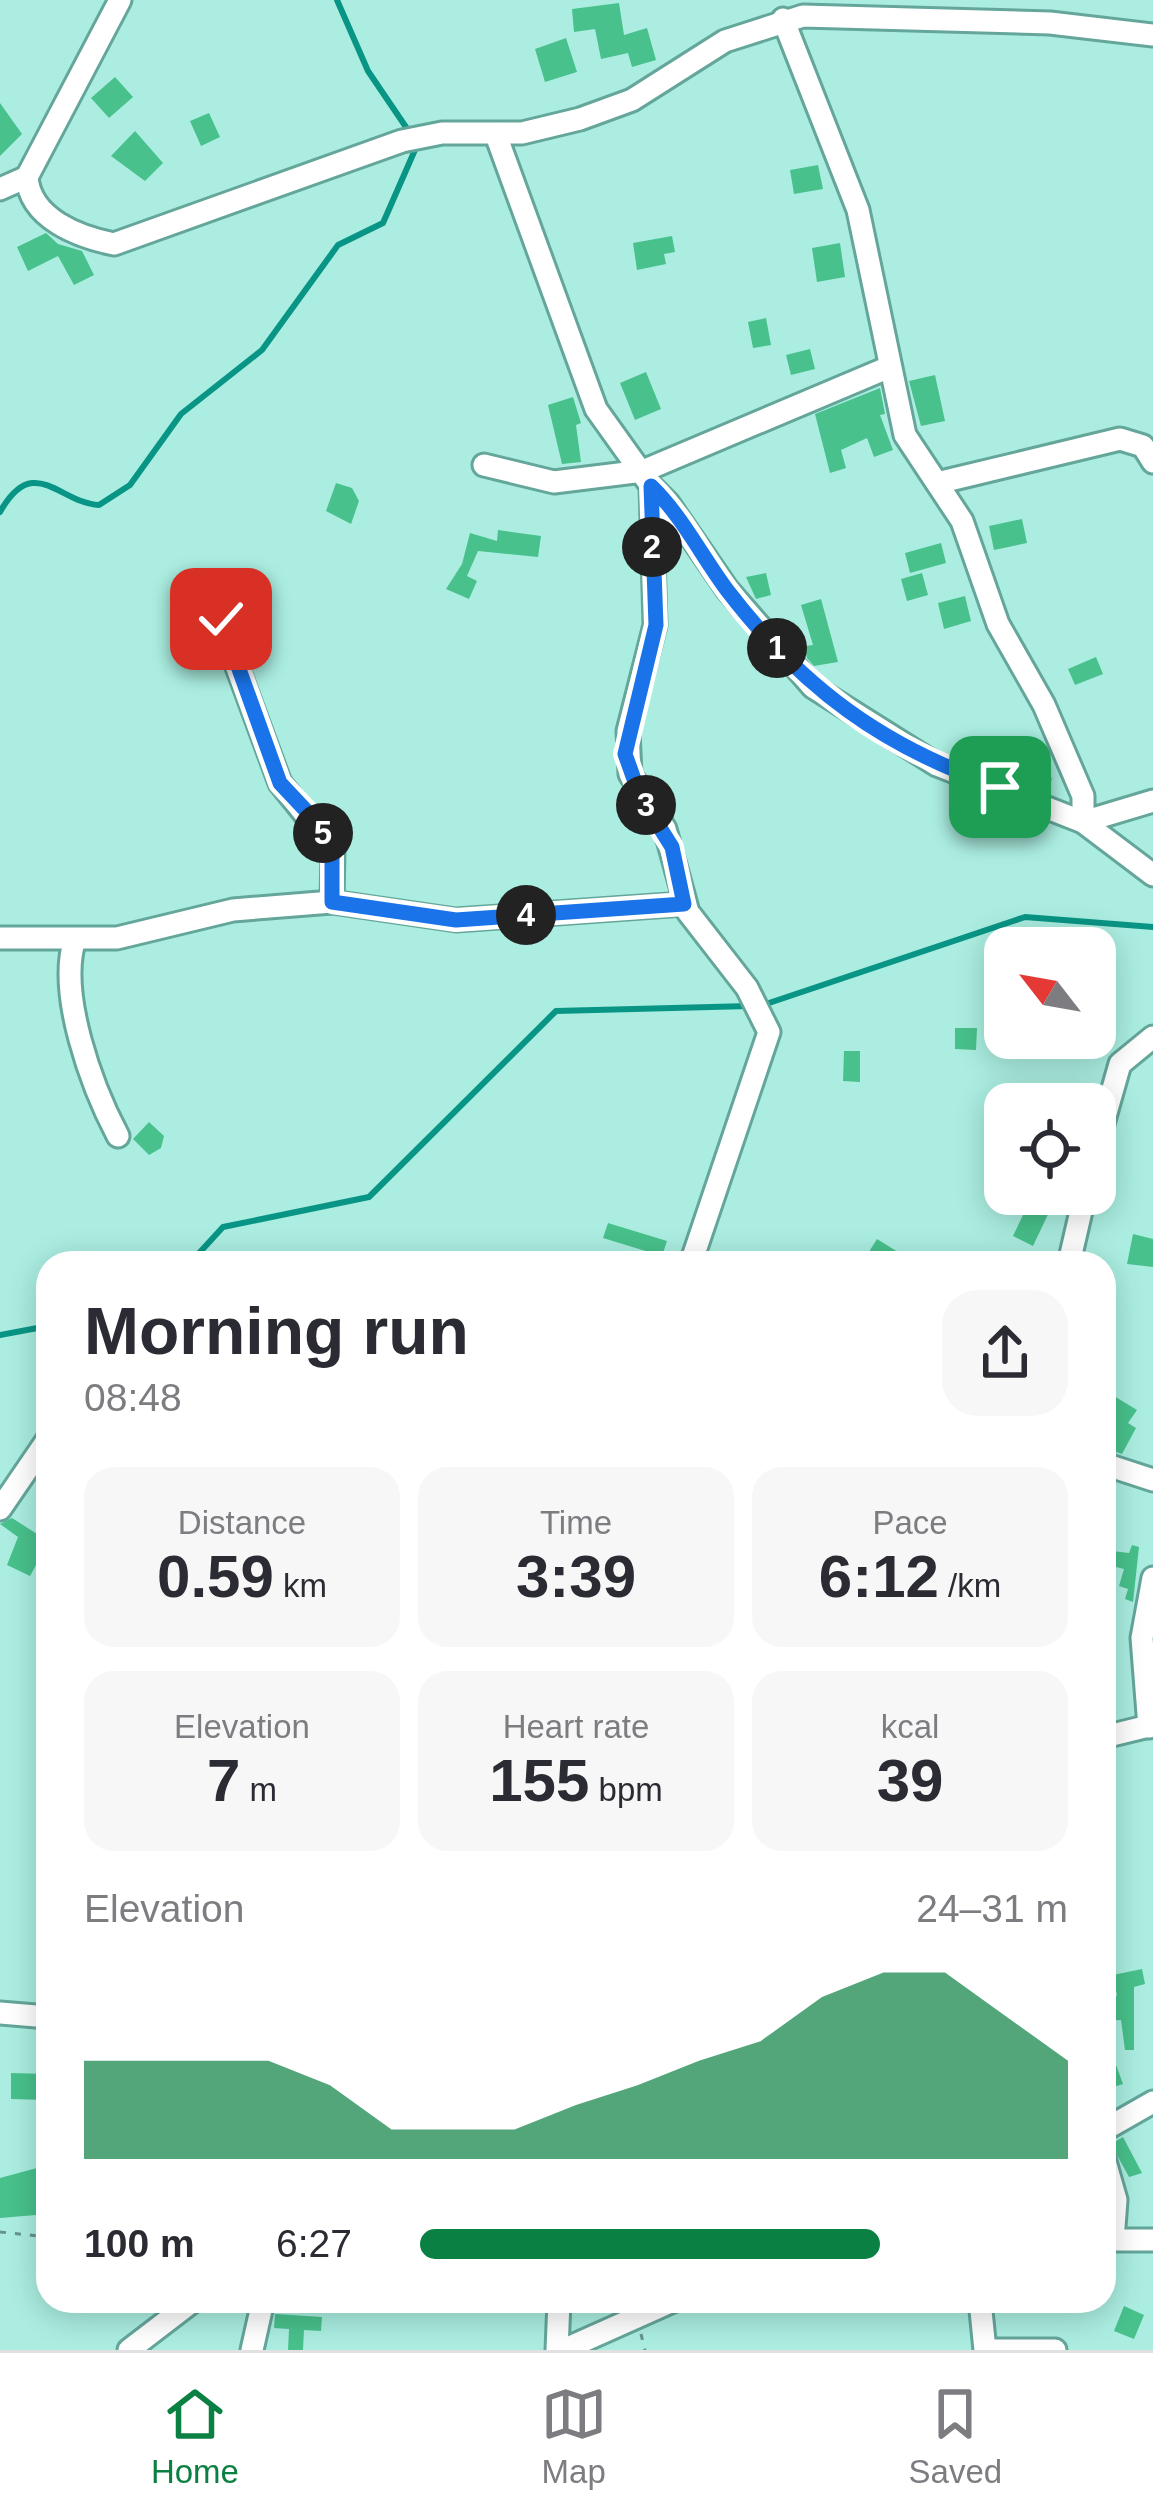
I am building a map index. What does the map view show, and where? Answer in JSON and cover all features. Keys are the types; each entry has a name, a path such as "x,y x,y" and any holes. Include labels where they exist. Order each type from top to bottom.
{"street":[{"path":"120,0 27,177 28,189 48,217 114,244 401,141 442,133 496,135 580,119 632,100 725,41 783,19 1050,22 1153,35"},
{"path":"783,19 858,211 887,368 905,435 962,521 998,624 1044,705 1083,796 1083,821"},
{"path":"496,135 596,409 625,456 668,502 727,589 812,687 937,765 1083,821 1153,875"},
{"path":"0,189 27,177"},
{"path":"484,465 554,482 647,478 887,368"},
{"path":"937,483 1120,439 1143,446 1153,462"},
{"path":"647,478 656,625 625,754 640,796 672,847 684,904 747,988 769,1032 695,1251"},
{"path":"206,583 280,783 311,816 332,849 332,902"},
{"path":"1083,821 1153,801"},
{"path":"0,938 137,935 233,910 332,902 456,920 684,904"},
{"path":"75,939 68,988 104,1110 118,1136"},
{"path":"1115,1083 1120,1064 1153,1037"},
{"path":"1072,1251 1080,1215"},
{"path":"0,1509 36,1456"},
{"path":"1116,1468 1153,1480"},
{"path":"1116,1734 1151,1726 1142,1638 1153,1578"},
{"path":"0,2012 36,2016"},
{"path":"1116,2123 1153,2102"},
{"path":"1116,2240 1153,2240"},
{"path":"129,2350 178,2313"},
{"path":"252,2350 260,2313"},
{"path":"559,2313 560,2350 645,2313"},
{"path":"981,2313 985,2350 1055,2350"}],"path":[{"path":"0,2232 36,2236"}],"building":[{"path":"619,3 624,35 647,28 656,60 632,67 628,53 601,59 595,29 574,32 572,9"},
{"path":"566,38 577,72 545,82 535,49"},
{"path":"115,77 133,97 109,118 91,98"},
{"path":"0,103 22,134 0,156"},
{"path":"209,113 220,137 201,146 190,121"},
{"path":"135,131 163,163 145,181 111,156"},
{"path":"818,165 823,189 794,194 790,170"},
{"path":"46,233 58,244 82,251 94,275 74,285 58,256 28,271 17,247"},
{"path":"672,236 675,252 664,254 666,264 637,270 633,243"},
{"path":"840,243 845,277 817,282 812,248"},
{"path":"766,318 771,345 753,348 748,322"},
{"path":"810,349 815,369 791,375 786,355"},
{"path":"646,372 661,409 635,420 620,383"},
{"path":"935,375 945,421 921,426 909,381"},
{"path":"880,388 885,414 880,415 893,450 874,457 867,438 841,450 846,468 830,473 815,414"},
{"path":"573,397 581,423 576,425 581,462 562,464 548,405"},
{"path":"336,483 352,488 359,501 351,524 326,511"},
{"path":"1022,519 1027,543 994,550 989,526"},
{"path":"498,530 541,536 538,557 478,551 467,576 477,581 469,599 446,589 462,564 470,533 497,541"},
{"path":"941,543 946,563 910,573 905,553"},
{"path":"766,573 771,595 756,599 746,577"},
{"path":"922,573 928,595 907,601 901,579"},
{"path":"965,596 971,621 944,629 938,603"},
{"path":"821,599 838,662 814,666 807,658 805,646 813,645 801,605"},
{"path":"1096,657 1103,674 1075,685 1068,669"},
{"path":"1044,755 1052,780 1034,785 1027,760"},
{"path":"955,1028 977,1028 976,1050 955,1049"},
{"path":"844,1051 860,1051 860,1082 843,1081"},
{"path":"149,1122 164,1136 161,1148 149,1155 133,1139"},
{"path":"1023,1215 1048,1215 1033,1246 1013,1236"},
{"path":"608,1223 667,1241 664,1251 646,1251 603,1238"},
{"path":"1133,1234 1153,1239 1153,1267 1127,1264"},
{"path":"877,1239 896,1251 869,1251"},
{"path":"1116,1397 1137,1410 1128,1423 1136,1428 1122,1454 1116,1452"},
{"path":"12,1518 36,1533 36,1565 30,1576 7,1565 18,1537 0,1524"},
{"path":"1132,1545 1139,1547 1133,1602 1125,1599 1128,1589 1119,1586 1124,1569 1116,1567 1116,1551 1129,1553"},
{"path":"1142,1969 1145,1984 1134,1987 1134,2050 1125,2050 1121,2020 1116,2020 1116,1974"},
{"path":"11,2073 36,2074 36,2100 11,2099"},
{"path":"1123,2137 1142,2173 1129,2177 1116,2153 1116,2141"},
{"path":"36,2168 36,2215 0,2218 0,2178"},
{"path":"1124,2306 1144,2315 1134,2339 1114,2331"},
{"path":"275,2314 322,2317 321,2331 304,2330 303,2350 288,2350 289,2329 274,2328"}],"waterway":[{"path":"337,0 368,71 410,133"},
{"path":"0,512 24,485 47,485 99,505 130,485 181,414 262,350 338,245 383,223 418,143"},
{"path":"763,1005 1025,917 1153,927"},
{"path":"201,1251 223,1227 369,1197 556,1011 750,1006"},
{"path":"0,1335 36,1328"}],"route":[{"path":"221,619 280,783 311,816 332,849 332,902 456,920 684,904 665,829 640,796 625,754 656,625 651,486 668,502 727,589 812,687 937,765 1000,787"}]}
